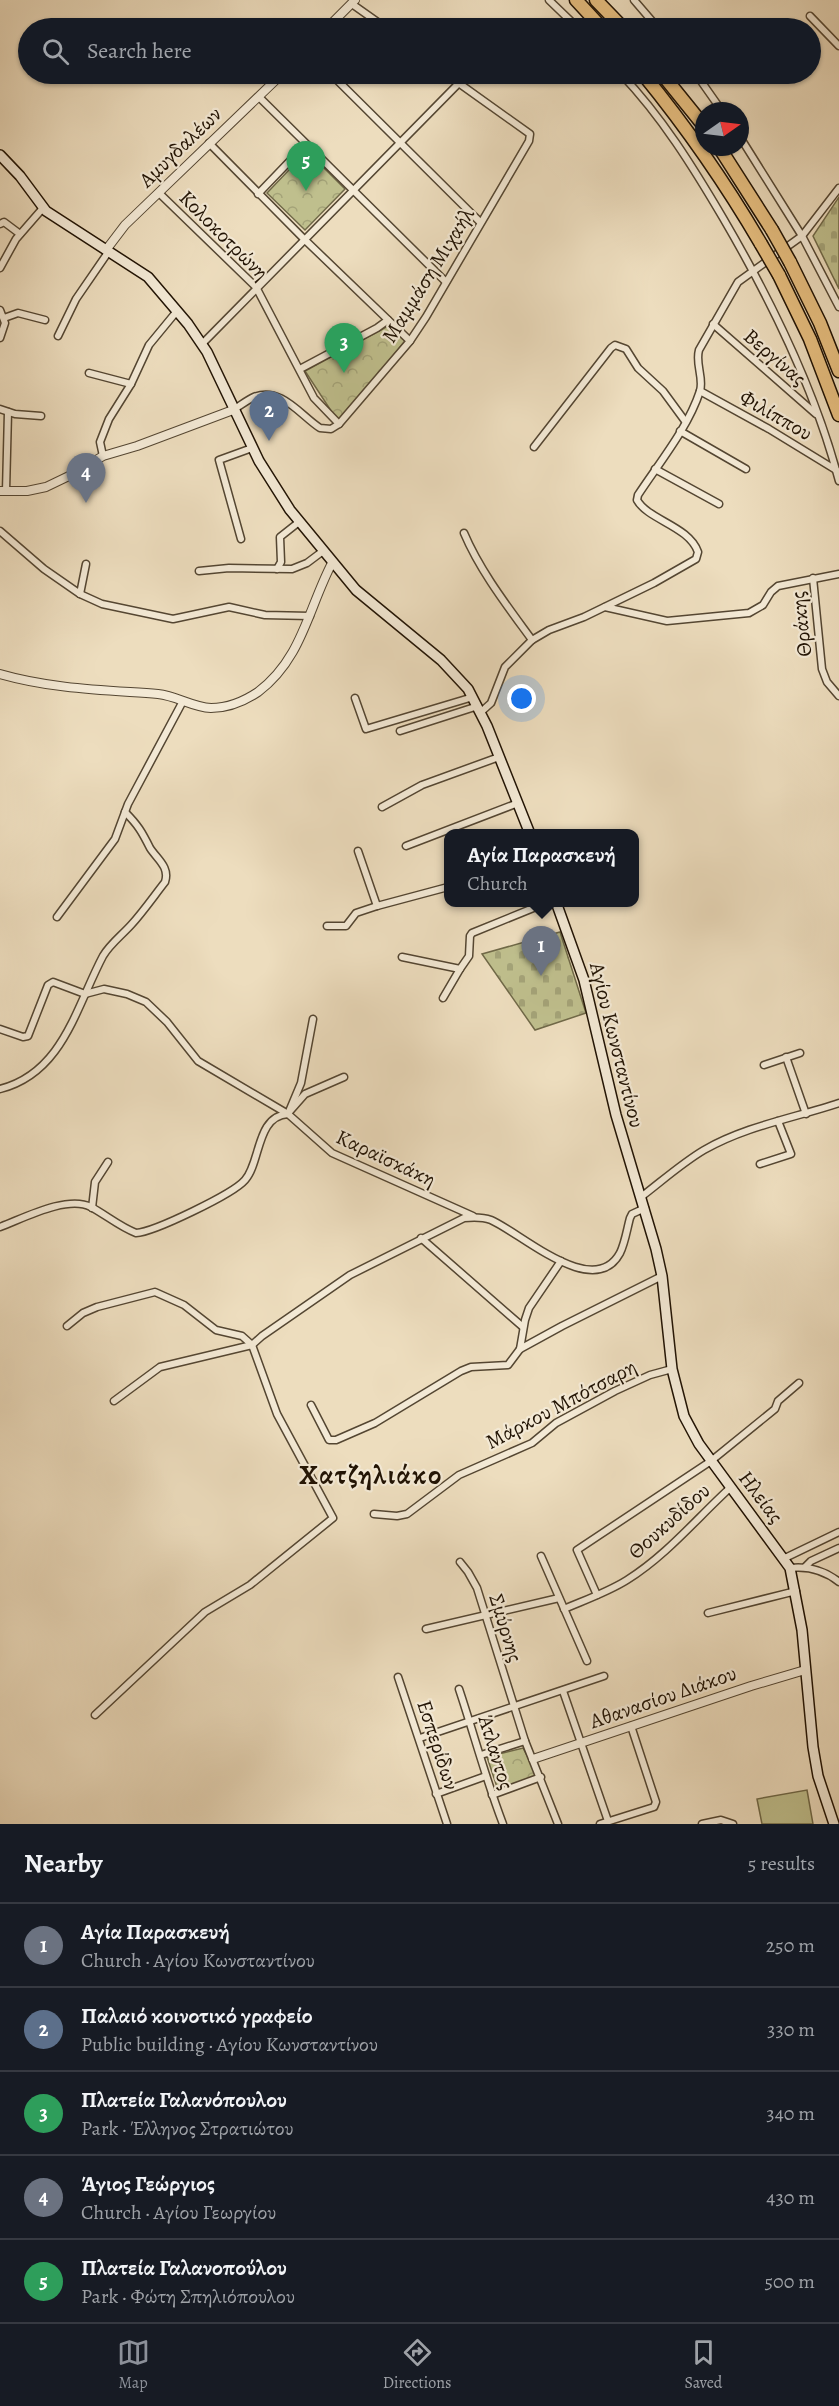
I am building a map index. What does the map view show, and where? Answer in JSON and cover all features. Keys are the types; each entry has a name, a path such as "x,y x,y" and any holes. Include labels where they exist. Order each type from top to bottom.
{"highway":[{"path":"576,0 593,18"},
{"path":"596,0 613,18"},
{"path":"651,84 690,133 726,185 779,275 810,339 839,415"},
{"path":"670,84 695,115"},
{"path":"725,156 790,262 820,323 839,370"}],"main road":[{"path":"0,155 20,176 43,208 62,223 148,277 177,311 202,344 252,448 278,493 299,522 332,563 373,606 449,667 473,697 480,709 528,829"},
{"name":"Αγίου Κωνσταντίνου","path":"557,907 582,974 616,1115 641,1197"},
{"name":"Ηλείας","path":"641,1197 662,1276 672,1369 684,1416 692,1433 711,1461 785,1558 790,1568 796,1591 815,1761 834,1824"}],"street":[{"path":"549,0 568,18"},
{"path":"634,0 649,18"},
{"path":"337,18 353,2 373,18"},
{"path":"821,27 839,46"},
{"name":"Αμυγδαλέων","path":"107,250 125,225 272,84"},
{"path":"341,84 480,222"},
{"path":"202,344 458,84"},
{"name":"Μαμμάση Μιχαήλ","path":"339,424 410,340 529,141 530,134 460,84"},
{"path":"630,84 685,154 753,270 795,359 839,481"},
{"path":"703,84 716,102"},
{"path":"259,97 446,282"},
{"path":"209,143 258,194 410,340"},
{"path":"258,194 306,144"},
{"path":"749,151 802,236 839,307"},
{"path":"400,731 480,709 491,703 505,667 532,640 549,630 654,584 693,562 698,556 698,549 692,542 638,503 638,495 680,431 700,391 698,356 713,324 738,282 802,236 839,188"},
{"name":"Κολοκοτρώνη","path":"159,193 256,287 319,404 339,424"},
{"path":"0,268 20,234 43,208"},
{"path":"1,222 20,234"},
{"path":"58,336 76,299 107,250"},
{"path":"0,310 5,323 0,338"},
{"path":"103,456 100,442 109,418 131,384 149,345 177,311"},
{"path":"4,318 18,313 45,320"},
{"path":"300,369 388,320"},
{"name":"Βεργίνας","path":"713,324 816,414"},
{"path":"534,447 615,345 627,351 638,368 663,391 685,421"},
{"path":"89,374 131,384"},
{"name":"Φιλίππου","path":"700,391 836,470"},
{"path":"8,412 3,491 27,491 46,487 72,475 103,456 137,446 233,410 252,398 271,395 293,405 308,419 326,430 339,424"},
{"path":"0,409 27,416 41,416"},
{"path":"680,431 747,469"},
{"path":"241,538 219,460 252,448"},
{"path":"655,468 719,504"},
{"path":"277,570 281,562 280,537 299,522"},
{"path":"0,531 32,560 80,594 102,604 168,619 182,619 229,608 265,615 310,616"},
{"path":"464,533 482,566 532,640"},
{"path":"199,571 250,568 277,570 300,567 323,551"},
{"path":"0,674 44,684 90,690 159,694 194,706 217,708 232,706 247,699 274,678 287,663 332,563"},
{"path":"80,594 86,564"},
{"path":"604,607 667,621 749,613 763,605 778,586 839,574"},
{"name":"Θράκης","path":"813,578 822,669 827,682 839,696"},
{"path":"355,698 366,729 473,697"},
{"path":"57,917 115,839 125,812 183,701"},
{"path":"382,807 422,785 499,757"},
{"path":"450,829 518,803"},
{"path":"0,1089 21,1082 41,1069 67,1032 104,956 132,924 167,876 164,865 151,848 143,831 125,812"},
{"path":"406,846 444,831"},
{"path":"358,851 377,906"},
{"path":"327,926 346,926 356,913 444,888"},
{"path":"443,998 469,956 472,933 538,907"},
{"path":"402,957 460,969"},
{"path":"0,1029 23,1037 28,1036 48,986 53,982 85,994"},
{"name":"Καραϊσκάκη","path":"85,994 104,989 127,994 146,1002 167,1022 198,1061 288,1114 332,1153 473,1216 490,1220 579,1270 593,1271 611,1264 620,1253 632,1214 645,1208"},
{"path":"288,1114 301,1083 313,1019"},
{"path":"764,1065 800,1053"},
{"path":"786,1057 806,1114"},
{"path":"0,1227 62,1205 77,1203 92,1208 136,1233 183,1217 246,1179 267,1127 276,1117 288,1114 303,1095 344,1077"},
{"path":"641,1197 706,1149 743,1132 839,1103"},
{"path":"759,1164 790,1154 778,1121"},
{"path":"92,1208 95,1182 108,1162"},
{"path":"114,1401 160,1367 252,1345 350,1275 421,1238 473,1216"},
{"path":"421,1238 523,1327"},
{"path":"520,1349 529,1308 561,1261"},
{"path":"311,1405 329,1440 336,1440 375,1423 461,1371 471,1367 508,1365 520,1349 662,1276"},
{"path":"67,1326 82,1313 97,1307 155,1292 184,1305 216,1330 242,1336 252,1345 277,1414 333,1518 250,1585 205,1612 95,1714"},
{"name":"Μάρκου Μπότσαρη","path":"374,1514 397,1516 407,1514 459,1475 532,1443 556,1423 615,1391 642,1378 672,1369"},
{"path":"597,1595 577,1550 711,1461 775,1409 778,1401 800,1383"},
{"name":"Θουκυδίδου","path":"564,1609 628,1579 672,1545 731,1487"},
{"path":"785,1558 839,1532"},
{"path":"805,1567 811,1561 839,1548"},
{"path":"542,1556 587,1661"},
{"name":"Σμύρνης","path":"460,1562 473,1580 513,1708 558,1824"},
{"path":"790,1568 805,1567 823,1572 839,1582"},
{"path":"708,1613 796,1591"},
{"path":"426,1629 560,1598"},
{"name":"Αθανασίου Διάκου","path":"533,1759 805,1670"},
{"path":"420,1738 604,1676"},
{"name":"Εσπερίδων","path":"398,1677 447,1824"},
{"name":"Άτλαντος","path":"459,1689 503,1824"},
{"path":"563,1691 608,1821"},
{"path":"600,1824 654,1807 656,1802 631,1726"},
{"path":"481,1755 525,1741"},
{"path":"436,1794 486,1776"},
{"path":"492,1795 541,1777"},
{"path":"702,1824 721,1820 733,1824"}],"green space":[{"path":"307,151 345,189 305,230 267,193"},
{"path":"839,197 839,289 813,236"},
{"path":"388,326 405,341 339,423 305,371"},
{"path":"560,932 586,1013 535,1030 482,954"},
{"path":"523,1748 538,1776 498,1790 487,1757"},
{"path":"807,1790 813,1824 762,1824 757,1799"}],"place":[{"name":"Πλατεία Γαλανοπούλου","path":"306,191"},
{"name":"Πλατεία Γαλανόπουλου","path":"344,373"},
{"name":"Παλαιό κοινοτικό γραφείο","path":"269,441"},
{"name":"Άγιος Γεώργιος","path":"86,503"},
{"name":"Αγία Παρασκευή","path":"541,976"}],"district":[{"name":"Χατζηλιάκο","path":"371,1475"}]}
